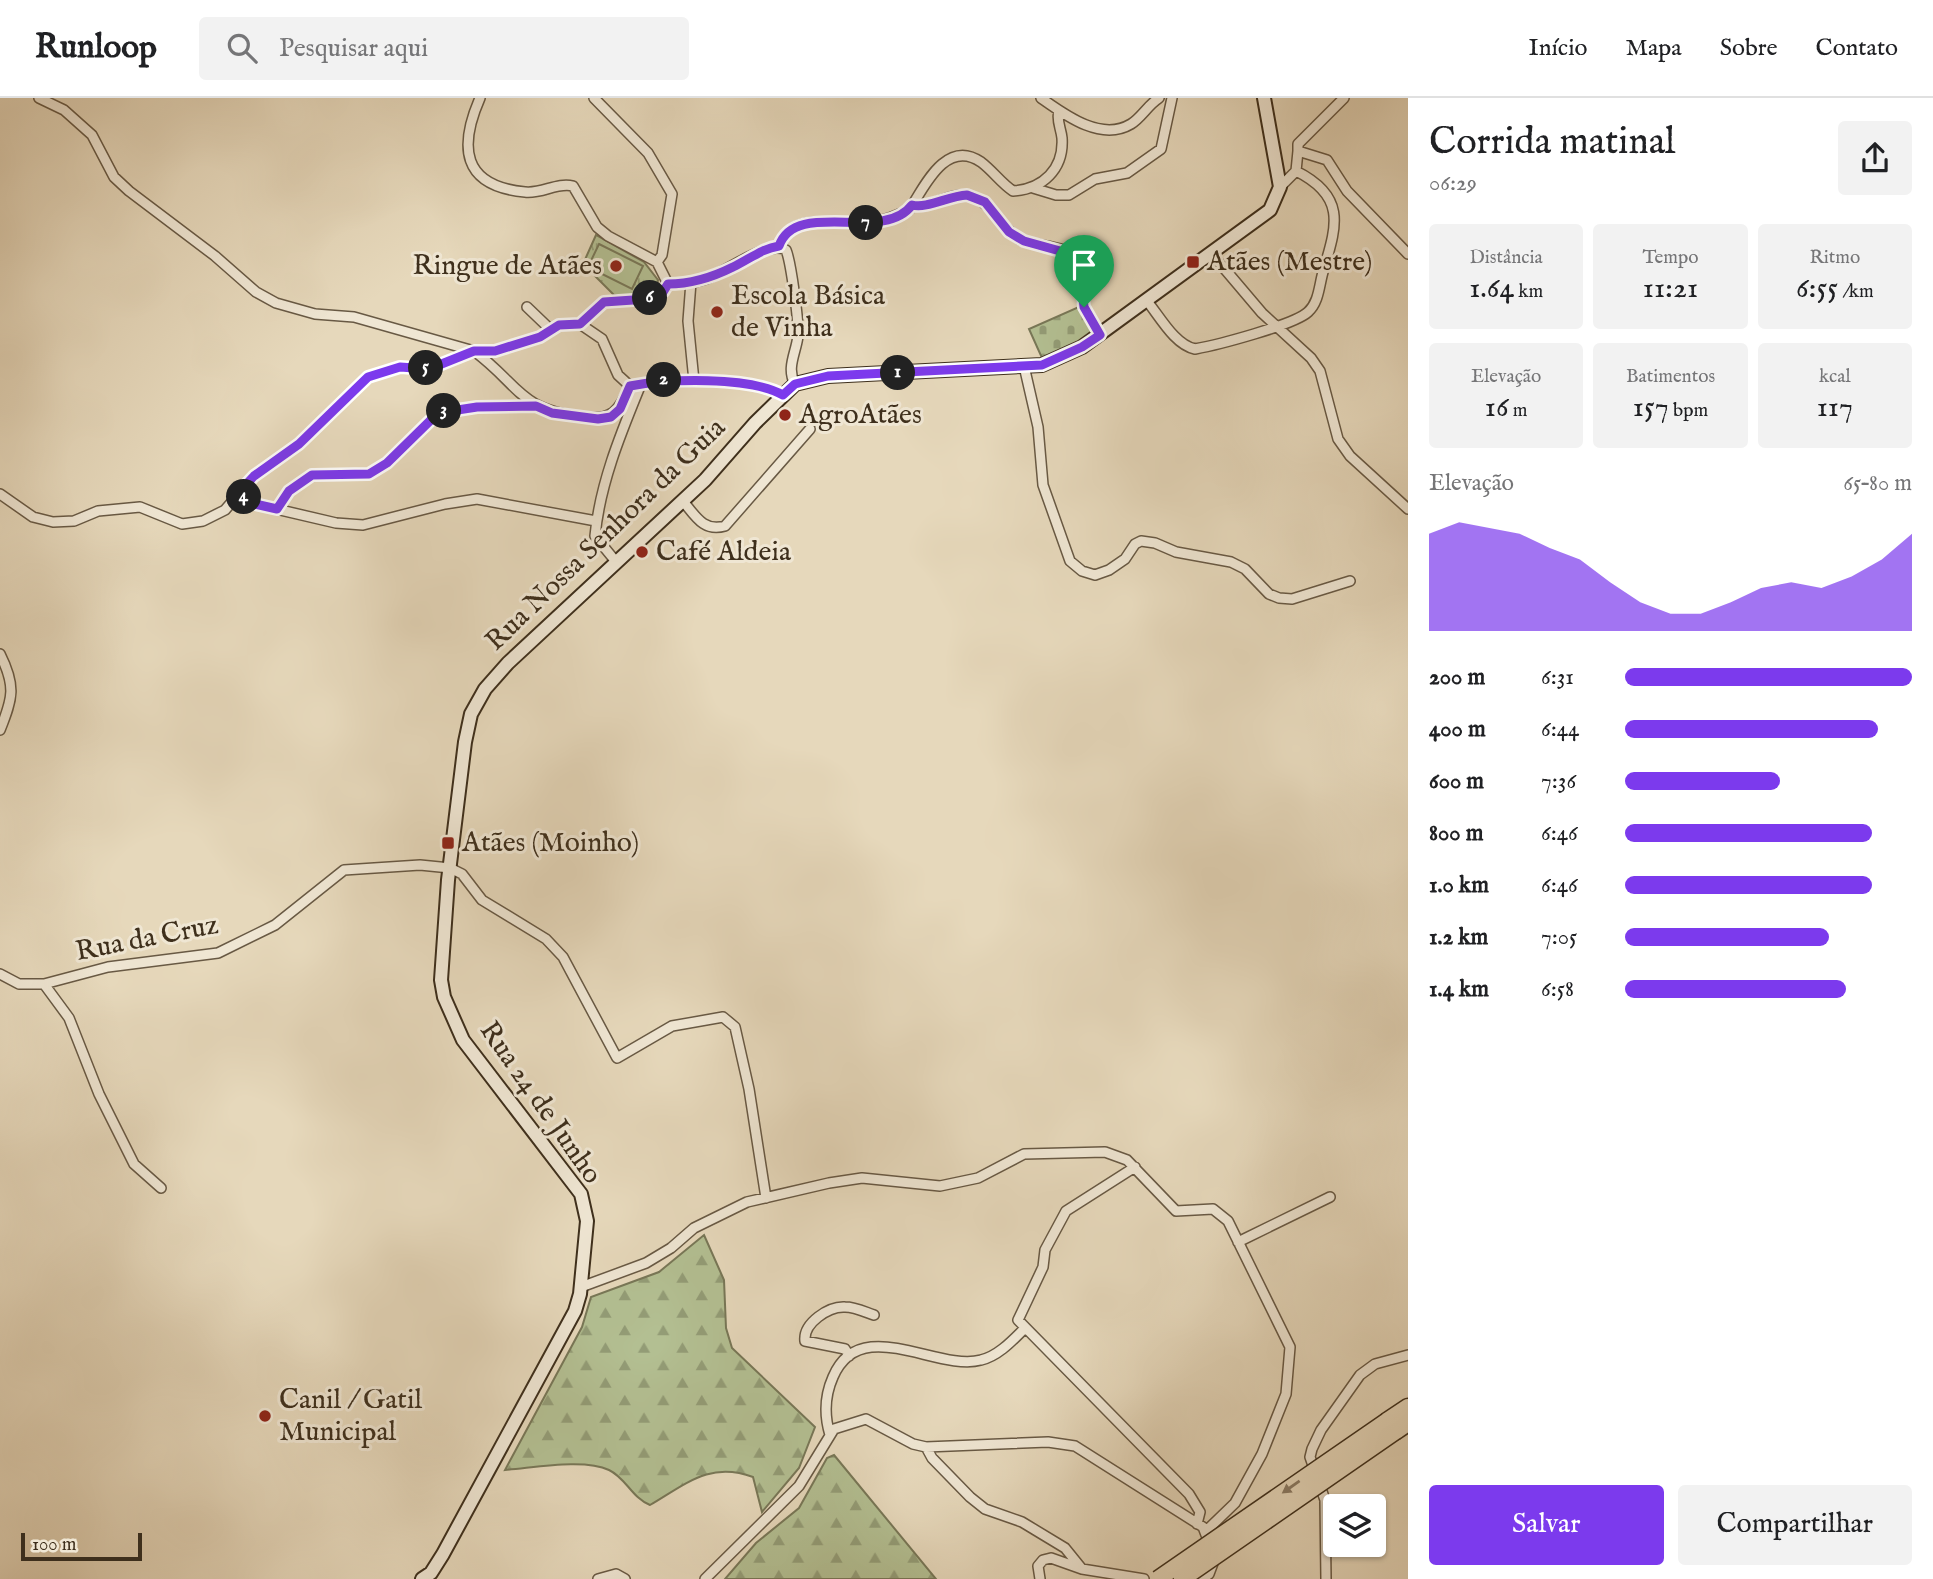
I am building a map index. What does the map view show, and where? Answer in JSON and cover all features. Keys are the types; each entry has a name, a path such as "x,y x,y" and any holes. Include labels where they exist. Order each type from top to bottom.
{"highway":[{"path":"1182,1579 1397,1425 1408,1407"},
{"path":"1158,1579 1397,1425"}],"main road":[{"path":"1264,98 1280,187"},
{"name":"Rua Nossa Senhora da Guia","path":"450,868 471,714 485,689 508,663 683,501 795,384 828,376 1042,365 1060,359 1147,302 1270,210 1280,187"},
{"name":"Rua 24 de Junho","path":"422,1579 431,1573 443,1554 565,1334 581,1287 587,1221 581,1194 463,1040 444,998 441,961 450,868"}],"street":[{"path":"40,98 64,110 92,135 114,177 129,191 215,256 256,292 276,303 315,314 366,320 474,351 495,351 559,325 580,324 602,339 618,375 630,386"},
{"path":"480,98 468,128 466,152 470,161 485,177 498,185 525,192 566,184 573,186 597,227 608,236 657,262 668,284"},
{"path":"594,98 648,153 672,194 662,255 657,262"},
{"path":"1043,98 1080,124 1118,130 1134,123 1143,110 1159,98"},
{"path":"779,246 787,231 799,225 872,223 896,216 912,205 929,174 947,160 964,156 978,160 1013,191 1033,188 1056,195 1069,195 1095,179 1127,173 1161,149 1172,98"},
{"path":"1280,187 1296,171 1298,144 1344,98"},
{"path":"1033,188 1055,171 1062,157 1059,111"},
{"path":"1298,151 1327,160 1347,191 1408,254"},
{"path":"1147,302 1186,347 1205,347 1298,320 1316,302 1336,226 1330,202 1318,187 1296,171"},
{"path":"912,205 921,207 949,196 967,195 985,202 1009,232 1024,241 1071,254 1079,263 1084,307 1100,335"},
{"path":"668,284 691,282 735,267 764,249 779,246 786,250 791,261 797,324 791,364 795,384"},
{"path":"1212,254 1320,371 1331,423 1350,456 1408,509"},
{"path":"691,282 688,321 694,380"},
{"path":"580,324 604,302 648,299 663,292 668,284"},
{"path":"527,307 551,330"},
{"path":"474,351 536,406 552,413 598,419 611,417 620,409 630,386"},
{"path":"0,494 33,517 53,522 74,521 98,511 140,507 182,524 203,521 225,510 254,476 299,444 368,377 400,367 429,369 474,351"},
{"path":"1024,366 1038,427 1042,485 1070,561 1082,571 1095,575 1109,570 1125,559 1135,544 1141,541 1156,543 1177,552 1231,562 1245,569 1269,594 1279,598 1292,599 1350,582"},
{"path":"630,386 664,380 694,380 766,387 783,395"},
{"path":"617,563 595,536 596,521 612,457 641,384"},
{"path":"277,509 289,491 312,475 369,474 387,463 438,413 477,407 536,406"},
{"path":"683,501 705,526 713,530 725,526 810,429"},
{"path":"238,493 255,504 336,523 363,525 445,504 477,499 596,521"},
{"path":"0,654 8,670 13,700 0,730"},
{"name":"Rua da Cruz","path":"0,974 19,984 44,984 108,967 218,953 275,925 344,870 420,865 450,868"},
{"path":"450,868 462,874 482,900 546,939 563,957 617,1058 672,1026 723,1017 736,1027 766,1198"},
{"path":"44,984 69,1018 99,1094 134,1164 161,1188"},
{"path":"581,1287 646,1263 671,1248 694,1228 747,1202 862,1178 940,1186 978,1178 1024,1154 1105,1152 1135,1167 1176,1211 1206,1209 1220,1213 1238,1242 1290,1347 1286,1394 1262,1454 1236,1503 1205,1532"},
{"path":"1135,1167 1066,1211 1045,1250 1043,1266 1018,1320 1189,1494 1200,1512 1197,1524"},
{"path":"1238,1242 1330,1197"},
{"path":"849,1356 845,1349 805,1341 808,1328 819,1315 843,1306 874,1315"},
{"path":"830,1435 826,1416 828,1388 837,1367 849,1356 870,1347 894,1347 963,1362 982,1360 1007,1345 1024,1329"},
{"path":"1326,1579 1325,1500 1310,1457 1312,1449 1321,1430 1360,1376 1375,1364 1408,1355"},
{"path":"705,1579 799,1486 830,1435 844,1424 866,1419 913,1444 926,1447 1048,1443 1075,1446 1166,1502 1205,1532 1215,1557 1209,1574 1202,1579"},
{"path":"926,1447 932,1458 985,1509 1022,1522 1065,1548 1082,1570"},
{"path":"1040,1579 1038,1566 1043,1560 1051,1558 1082,1570 1144,1579"},
{"path":"598,1579 616,1574 625,1579"}],"green space":[{"path":"596,235 644,262 658,280 656,290 647,295 614,295 583,264"},
{"name":"Ringue de Atães","path":"599,244 643,266 632,289 588,267"},
{"path":"1081,306 1094,332 1091,336 1042,358 1029,329"},
{"path":"704,1235 724,1280 726,1328 732,1348 815,1427 799,1468 762,1512 753,1477 738,1473 711,1473 699,1477 650,1505 638,1498 615,1474 599,1466 572,1464 505,1470 582,1327 591,1297 659,1272"},
{"path":"834,1455 936,1579 725,1579 756,1543 799,1508 827,1458"}],"place":[{"name":"Atães (Mestre)","path":"1193,262"},
{"name":"Ringue de Atães","path":"616,266"},
{"name":"Escola Básica de Vinha","path":"717,312"},
{"name":"AgroAtães","path":"785,415"},
{"name":"Café Aldeia","path":"642,552"},
{"name":"Atães (Moinho)","path":"448,843"},
{"name":"Canil / Gatil Municipal","path":"265,1416"}],"route":[{"path":"967,195 985,202 1009,232 1024,241 1071,254 1079,263 1084,307 1100,335 1060,359 1042,365 828,376 795,384 783,395 766,387 664,380 630,386 620,409 611,417 598,419 552,413 536,406 452,409 438,413 425,423 401,453 369,474 312,475 289,491 277,509 255,504 238,493 254,476 299,444 368,377 400,367 429,369 452,363 474,351 495,351 540,337 559,325 580,324 604,302 648,299 663,292 668,284 705,279 735,267 764,249 779,246 787,231 799,225 872,223 896,216 910,209 912,205 921,207 949,196 967,195"}]}
